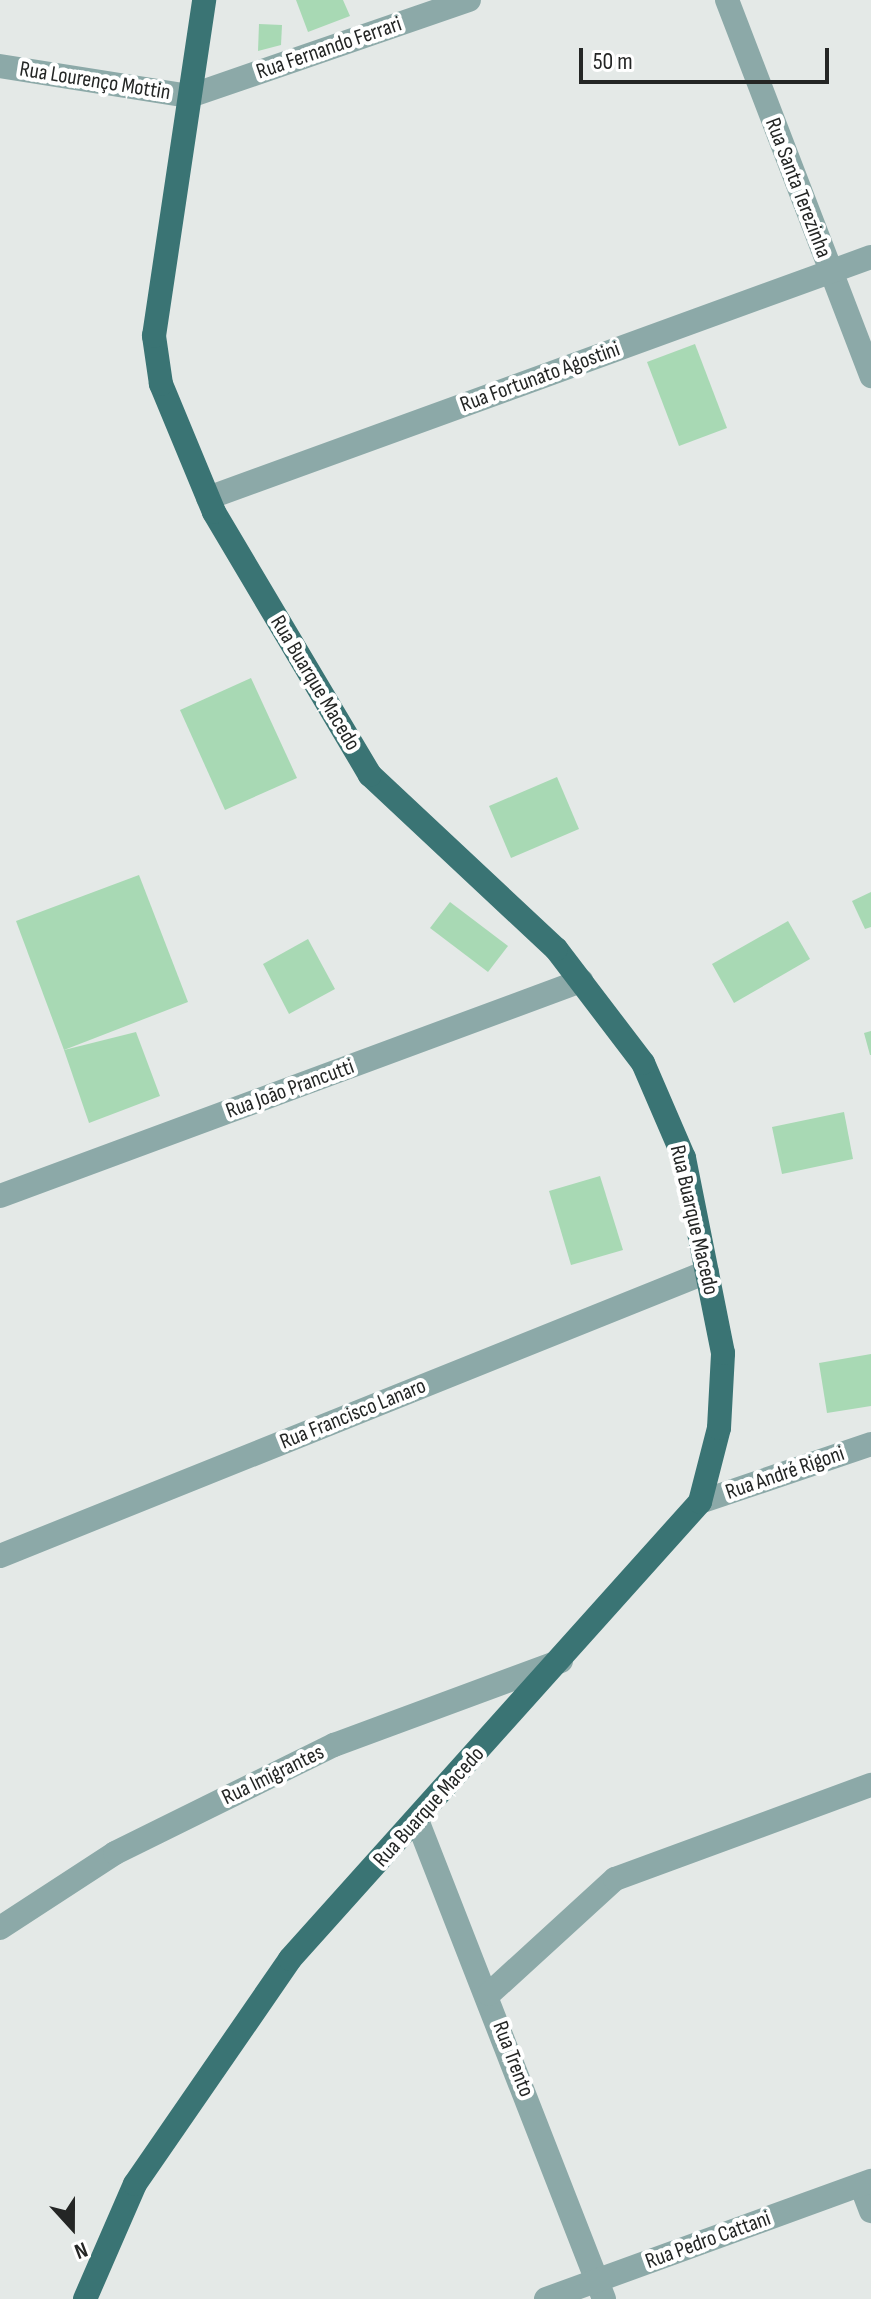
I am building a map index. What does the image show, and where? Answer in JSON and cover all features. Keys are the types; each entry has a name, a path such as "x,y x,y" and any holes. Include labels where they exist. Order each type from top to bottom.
{"main road":[{"name":"Rua Buarque Macedo","path":"85,2299 135,2184 221,2052 290,1959 564,1660 700,1502 719,1428 723,1353 684,1158 643,1063 556,949 370,775 208,498 161,384 154,336 204,0"}],"street":[{"name":"Rua Fernando Ferrari","path":"190,96 469,0"},
{"name":"Rua Santa Terezinha","path":"727,0 871,376"},
{"name":"Rua Lourenço Mottin","path":"0,66 190,96"},
{"name":"Rua Fortunato Agostini","path":"208,498 871,257"},
{"name":"Rua João Prancutti","path":"0,1196 581,981"},
{"name":"Rua Francisco Lanaro","path":"0,1556 707,1272"},
{"name":"Rua André Rigoni","path":"700,1502 871,1444"},
{"name":"Rua Imigrantes","path":"0,1928 115,1853 334,1745 564,1660"},
{"path":"489,1994 615,1879 871,1785"},
{"name":"Rua Trento","path":"417,1820 489,1994 600,2289"},
{"path":"866,2183 871,2211"},
{"name":"Rua Pedro Cattani","path":"546,2299 600,2289 866,2183"}],"building":[{"path":"296,0 343,0 350,16 308,32"},
{"path":"259,24 282,25 281,45 258,51"},
{"path":"695,344 727,428 679,446 647,362"},
{"path":"251,678 297,778 225,810 180,710"},
{"path":"557,777 579,829 511,858 489,806"},
{"path":"139,875 188,1002 64,1050 16,921"},
{"path":"871,892 871,927 865,929 852,901"},
{"path":"450,902 508,946 488,972 430,928"},
{"path":"788,921 810,959 734,1003 712,964"},
{"path":"308,939 335,989 289,1014 263,964"},
{"path":"871,1031 871,1055 870,1055 864,1033"},
{"path":"136,1032 160,1096 89,1123 64,1050"},
{"path":"844,1112 853,1159 782,1174 772,1127"},
{"path":"600,1176 623,1250 571,1265 549,1191"},
{"path":"871,1354 871,1406 827,1413 819,1363"}]}
